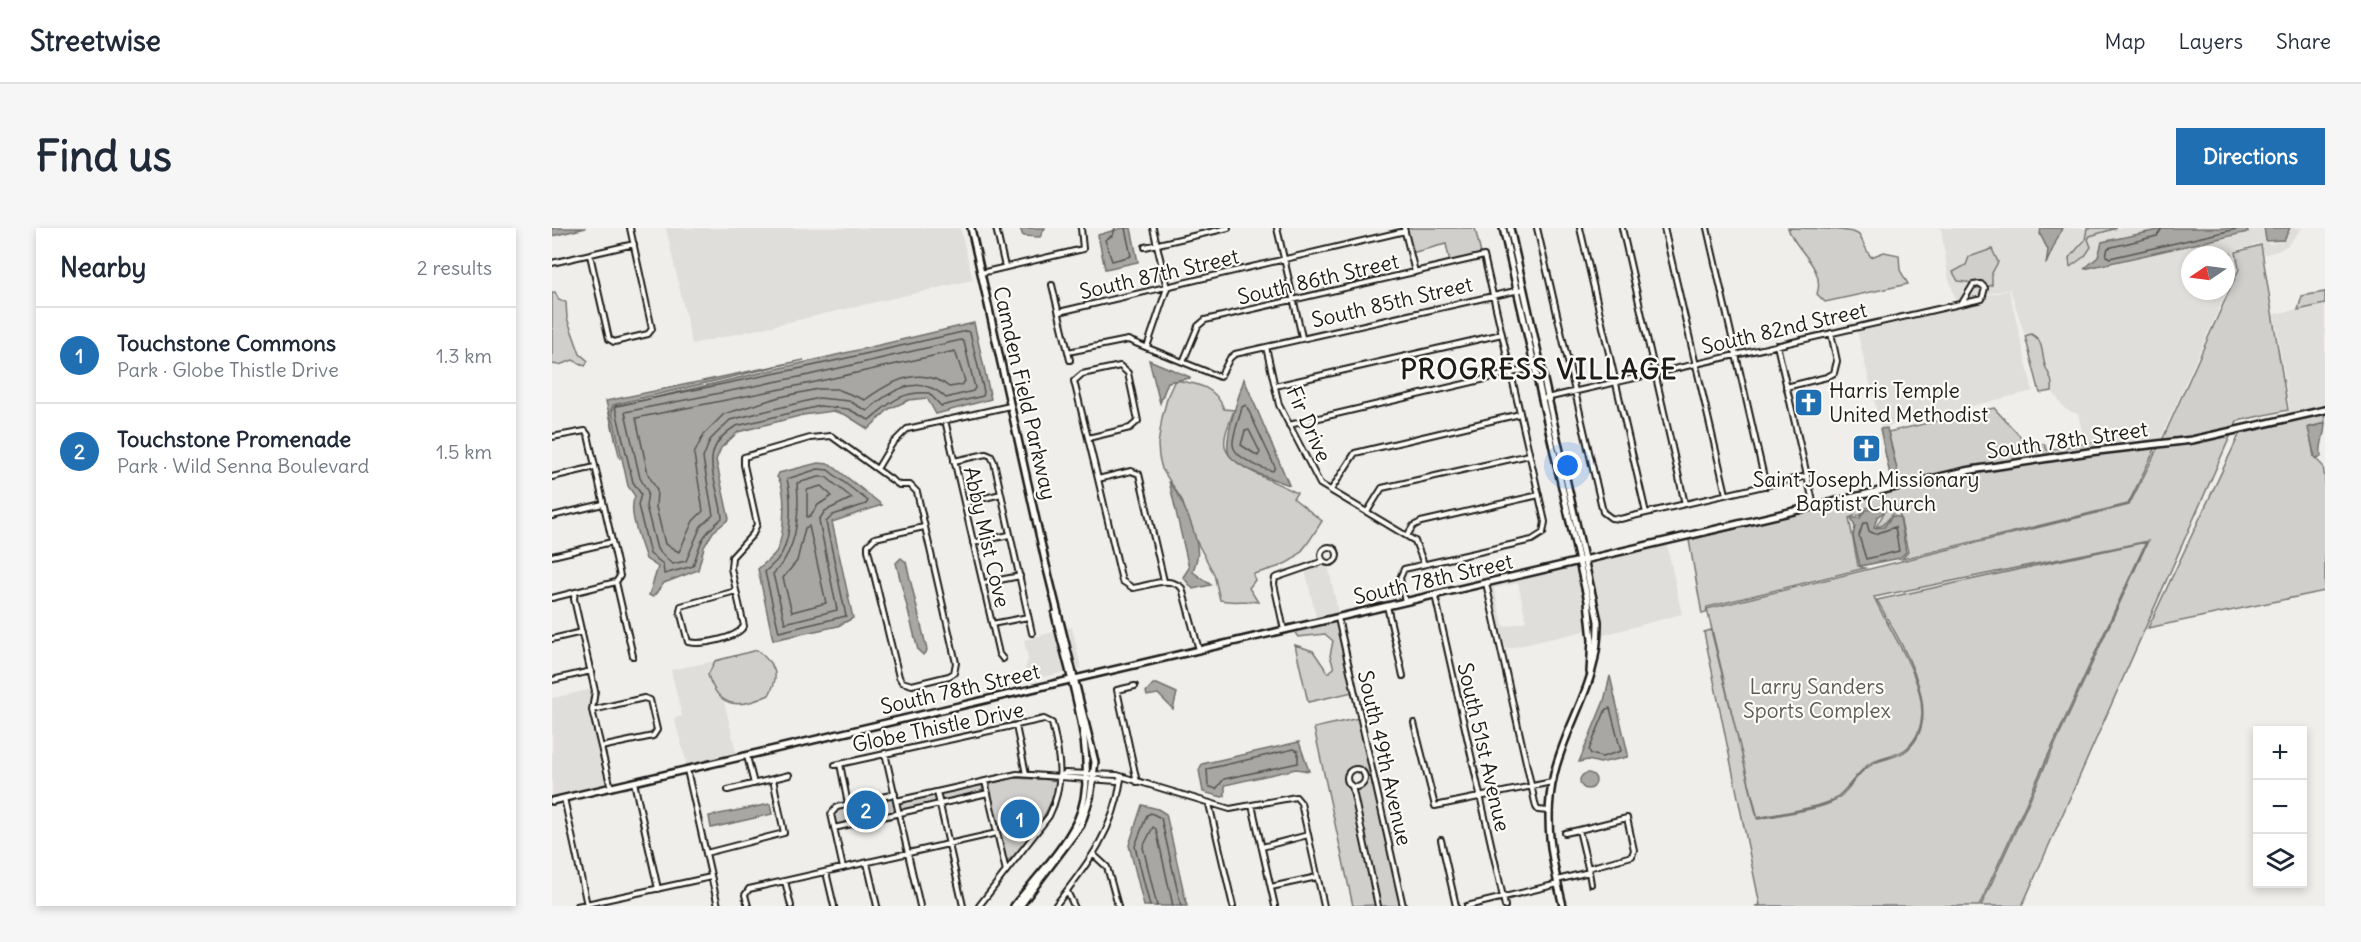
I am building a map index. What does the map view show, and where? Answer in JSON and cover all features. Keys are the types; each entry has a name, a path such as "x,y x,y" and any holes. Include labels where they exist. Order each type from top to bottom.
{"street":[{"path":"590,255 609,339 614,342 648,334 652,329 630,228"},
{"name":"Camden Field Parkway","path":"971,228 1073,680 1091,777 1088,808 1076,833 1020,906"},
{"path":"996,228 1005,267"},
{"path":"981,273 1083,249 1081,228"},
{"path":"1147,347 1167,288 1153,228"},
{"path":"1145,247 1227,228"},
{"path":"1277,228 1302,338"},
{"path":"1503,228 1521,289"},
{"path":"1510,228 1521,289 1582,561 1591,620 1589,682 1552,782 1548,811 1549,843 1563,906"},
{"path":"1537,228 1603,512 1611,518 1646,513 1807,476"},
{"path":"1580,228 1646,513"},
{"path":"1622,228 1685,504"},
{"path":"1664,228 1726,494"},
{"path":"1707,228 1766,486"},
{"path":"1404,230 1415,272"},
{"name":"South 87th Street","path":"1059,312 1284,261 1404,230"},
{"path":"552,262 634,244"},
{"name":"South 86th Street","path":"1184,362 1198,326 1205,320 1484,256 1493,295"},
{"name":"South 82nd Street","path":"1545,398 1982,299 1985,288 1981,284 1973,285 1962,303"},
{"path":"1052,285 1070,360"},
{"name":"South 85th Street","path":"1184,362 1220,376 1230,357 1302,338 1521,289"},
{"path":"1405,602 1400,572 1424,564 1532,540 1543,533 1545,522 1493,295"},
{"path":"1786,387 1827,377 1833,373 1837,361 1830,333"},
{"path":"1275,386 1502,334"},
{"path":"1068,352 1119,340 1147,347 1184,362"},
{"path":"1777,345 1814,507"},
{"name":"Fir Drive","path":"1266,347 1279,405 1316,478 1331,490 1415,541 1420,548 1424,564"},
{"path":"1088,438 1130,428 1138,421 1128,373 1119,366 1082,374 1074,381 1122,581 1133,588 1164,581 1177,584 1186,595 1199,651"},
{"path":"1289,424 1538,367"},
{"path":"877,469 892,444 907,429 1010,406"},
{"name":"South 78th Street","path":"552,801 1989,466 2212,436 2325,410"},
{"path":"1331,490 1355,453 1520,414"},
{"name":"Abby Mist Cove","path":"945,420 999,654 1003,659"},
{"path":"552,437 585,431 620,576 616,582 552,598"},
{"path":"736,591 681,606 680,612 688,642 695,644 741,631 744,626 736,591 730,568 732,557 753,534 757,524 744,457 810,438 831,436 899,485 914,487 924,527 956,668 949,676 908,684 899,677 868,544 875,538 924,527"},
{"path":"954,460 986,454 991,456 1032,633"},
{"path":"1367,512 1382,488 1529,455"},
{"path":"552,477 595,467"},
{"path":"1098,479 1131,471 1139,474 1164,581"},
{"path":"965,502 1000,494"},
{"path":"1407,536 1413,526 1420,522 1539,495"},
{"path":"552,516 603,504"},
{"path":"973,543 1009,535"},
{"path":"552,556 612,543"},
{"path":"1284,631 1274,584 1275,578 1324,561 1334,561 1336,557 1334,549 1327,547 1323,549 1321,557 1324,561"},
{"path":"984,583 1020,576"},
{"path":"616,582 633,656"},
{"path":"1486,583 1537,809 1548,811"},
{"path":"575,592 574,599 595,691 592,710 611,788"},
{"name":"South 51st Avenue","path":"1435,595 1505,906"},
{"path":"1387,606 1403,676"},
{"path":"992,624 1028,617"},
{"name":"South 49th Avenue","path":"1338,618 1404,906"},
{"path":"552,639 582,632"},
{"path":"552,680 591,671"},
{"path":"1135,686 1117,690 1137,783"},
{"path":"592,710 644,698 650,700 657,730 653,736 601,747"},
{"name":"Globe Thistle Drive","path":"848,804 837,764 1044,719 1052,723 1061,776 1057,799 1049,816 979,906"},
{"path":"1414,723 1435,806 1552,782"},
{"path":"1016,726 1026,774"},
{"path":"885,753 920,906"},
{"path":"747,756 754,784"},
{"path":"687,770 718,906"},
{"path":"1352,786 1361,785 1364,781 1365,776 1359,770 1349,773 1348,779 1352,786 1378,906"},
{"path":"896,801 1026,774 1061,776 1065,773 1117,781 1121,779 1230,810 1296,797 1300,803 1324,906"},
{"path":"728,790 789,775"},
{"name":"Camden Field Parkway","path":"1014,906 1072,831 1083,807 1091,777"},
{"path":"706,853 780,836 784,833 773,779"},
{"path":"1055,906 1094,855 1112,821 1121,779"},
{"path":"985,781 1006,871"},
{"path":"634,782 658,889"},
{"path":"937,792 963,906"},
{"path":"834,828 988,793"},
{"path":"843,868 831,814 833,810 848,804 895,794"},
{"path":"564,798 587,905"},
{"path":"1209,804 1233,906"},
{"path":"1252,805 1275,906"},
{"path":"1467,906 1557,882 1631,857 1634,847 1627,818 1565,833"},
{"path":"1580,830 1591,884"},
{"path":"748,906 745,895 749,889 997,833"},
{"path":"1262,847 1308,835"},
{"path":"1441,840 1456,906"},
{"path":"1094,855 1107,867 1118,906"},
{"path":"867,862 877,906"},
{"path":"826,871 834,906"},
{"path":"577,906 711,877"},
{"path":"1271,887 1317,877"},
{"path":"785,881 791,906"},
{"path":"1067,890 1074,906"}],"shaded area":[{"path":"666,228 960,228 973,280 692,344"},
{"path":"1941,228 2041,228 2039,232 2048,250 2045,262 2048,261 2062,228 2087,228 2085,240 2080,243 2070,267 2085,256 2088,238 2098,233 2117,228 2167,228 2100,244 2098,257 2086,266 2095,268 2181,248 2181,300 2223,300 2159,442 2101,448 2099,441 2085,443 2078,414 2065,409 2052,391 2053,381 2045,366 2041,345 2028,335 2025,336 2010,289 1956,301 1948,276","holes":["1966,265 1993,268 1993,279 1962,283 1953,272"]},
{"path":"2247,228 2262,228 2265,242 2270,244 2284,241 2292,228 2302,228 2288,245 2280,250 2264,255 2261,243 2235,251 2235,246 2190,246 2248,232"},
{"path":"2009,290 2033,391 1881,428 1856,327"},
{"path":"2325,304 2325,408 2287,417 2286,412 2290,410 2274,314"},
{"path":"1667,545 1682,614 1600,636 1598,609 1588,561"},
{"path":"1578,563 1589,630 1506,649 1488,585","holes":["1518,583 1526,621 1504,627 1494,588"]},
{"path":"1328,565 1339,616 1317,621 1305,570"},
{"path":"1072,627 1081,668 1075,670 1065,629"},
{"path":"1057,631 1066,672 1026,681 1024,673 1028,659 1024,640"},
{"path":"715,661 708,675 713,690 724,701 737,756 688,768 674,718 682,716 671,670"},
{"path":"593,689 590,709 608,786 552,799 552,698"}],"green space":[{"path":"1406,228 1475,228 1481,254 1450,262 1446,244 1411,253"},
{"path":"1788,228 1826,229 1855,233 1859,235 1871,257 1884,252 1899,255 1900,270 1908,284 1825,302 1817,294 1819,284 1814,267"},
{"path":"2087,228 2117,228 2090,236 2088,239 2091,247 2085,256 2070,267 2069,258 2085,240"},
{"name":"Larry Sanders Sports Complex","path":"2261,245 2288,410 2237,421 2022,906 1981,906 2148,541 1874,597 1913,672 1922,713 1918,732 1907,748 1869,764 1833,800 1808,808 1757,818 1707,609 2129,505 2164,436 2225,300 2235,300 2235,278 2239,269 2236,252"},
{"path":"1992,249 1998,262 1992,273 1992,285 1982,289 1973,283 1958,281 1953,272 1966,265 1969,257"},
{"path":"555,292 559,300 566,302 567,318 580,354 588,361 585,366 573,360 559,365 552,364 552,293"},
{"path":"2325,292 2325,304 2298,310 2302,296"},
{"path":"2031,334 2041,344 2044,364 2052,381 2052,391 2040,393 2025,336"},
{"path":"1175,380 1205,387 1216,395 1224,409 1234,410 1225,437 1228,453 1244,467 1297,493 1293,498 1322,521 1295,558 1253,574 1255,580 1249,588 1258,602 1220,600 1214,574 1191,531 1182,500 1162,469 1158,445 1168,395"},
{"path":"1994,408 2027,444 2044,444 2047,450 2099,441 2101,448 2000,463 1893,486 1900,482 1888,432"},
{"path":"2324,413 2325,423 2309,427 2314,457 2323,466 2325,480 2325,591 2148,628 2240,433"},
{"path":"2156,447 2128,504 1902,559 1908,552 1898,508 1883,525 1876,527 1885,511 1882,506 1864,508 1860,516 1849,518 1858,566 1865,568 1707,607 1706,613 1702,614 1689,540 1966,473 2102,452"},
{"path":"2146,542 1979,906 1755,906 1760,905 1704,632 1711,630 1758,819 1797,812 1834,801 1867,768 1903,753 1919,735 1923,717 1921,696 1915,675 1877,600"},
{"path":"1337,620 1353,692 1308,702 1295,645 1313,651 1328,673 1334,668 1330,656 1333,641 1325,634 1298,637 1293,630"},
{"path":"757,650 768,660 774,670 775,681 769,695 739,704 724,700 718,694 708,675 715,661"},
{"path":"1359,718 1401,906 1380,906 1355,788 1364,785 1367,775 1364,770 1357,768 1349,770 1346,779 1350,787 1375,905 1353,906 1314,728"},
{"path":"1015,778 1057,780 1051,801 1040,823 1025,844 1009,860 1005,858 989,787 992,783"},
{"path":"981,783 983,789 981,792 944,801 940,797 941,792"},
{"path":"935,794 937,800 934,803 904,810 899,806 900,802"},
{"path":"892,796 896,809 894,812 838,825 834,823 832,815 837,808"}],"water":[{"path":"552,228 586,228 552,236"},
{"path":"1020,228 1045,228 1040,237 1023,236"},
{"path":"1122,228 1131,228 1138,262 1105,269 1098,235"},
{"path":"2041,228 2062,228 2046,264 2048,250 2040,234"},
{"path":"2167,228 2247,228 2248,232 2084,269 2098,257 2102,242"},
{"path":"2264,228 2290,228 2284,240 2266,241"},
{"path":"974,323 991,399 936,414 927,398 909,400 889,409 868,429 846,415 833,411 803,415 738,432 721,448 716,460 729,519 713,532 704,547 698,570 664,583 653,597 649,595 658,567 646,559 636,527 633,510 635,496 628,486 612,412 614,407"},
{"path":"804,360 613,405 610,412 620,459 606,401"},
{"path":"1149,360 1190,378 1168,382 1160,403"},
{"path":"1244,379 1289,485 1250,470 1230,456 1229,430"},
{"path":"2325,423 2321,457 2315,458 2308,428"},
{"path":"1887,428 1900,482 1892,484 1880,429"},
{"path":"818,463 830,464 882,505 832,522 853,618 838,626 773,640 758,569 776,552 781,536 784,502 777,477 779,473"},
{"path":"1169,481 1184,507 1196,540 1197,558 1193,572 1211,585 1193,589 1183,577 1189,568"},
{"path":"1881,508 1884,512 1877,517 1874,528 1884,527 1892,516 1900,517 1906,552 1900,558 1860,566 1853,536 1855,527 1851,518 1860,518 1865,510"},
{"path":"901,558 906,562 927,650 923,655 918,650 896,563"},
{"path":"1610,676 1627,757 1600,763 1588,760 1579,762 1604,701"},
{"path":"1153,684 1177,693 1173,709 1158,694 1147,696 1146,692"},
{"path":"1299,742 1309,771 1296,769 1225,785 1225,796 1222,797 1203,792 1199,770 1202,764"},
{"path":"1588,773 1596,781 1588,789 1580,781"},
{"path":"770,804 772,814 711,828 709,816"},
{"path":"1142,805 1158,809 1166,814 1187,906 1144,906 1129,845"}],"place":[{"name":"Harris Temple United Methodist","path":"1808,402"},
{"name":"Saint Joseph Missionary Baptist Church","path":"1866,448"},
{"name":"Touchstone Promenade","path":"866,810"},
{"name":"Touchstone Commons","path":"1020,819"}],"district":[{"name":"PROGRESS VILLAGE","path":"1539,369"}]}
